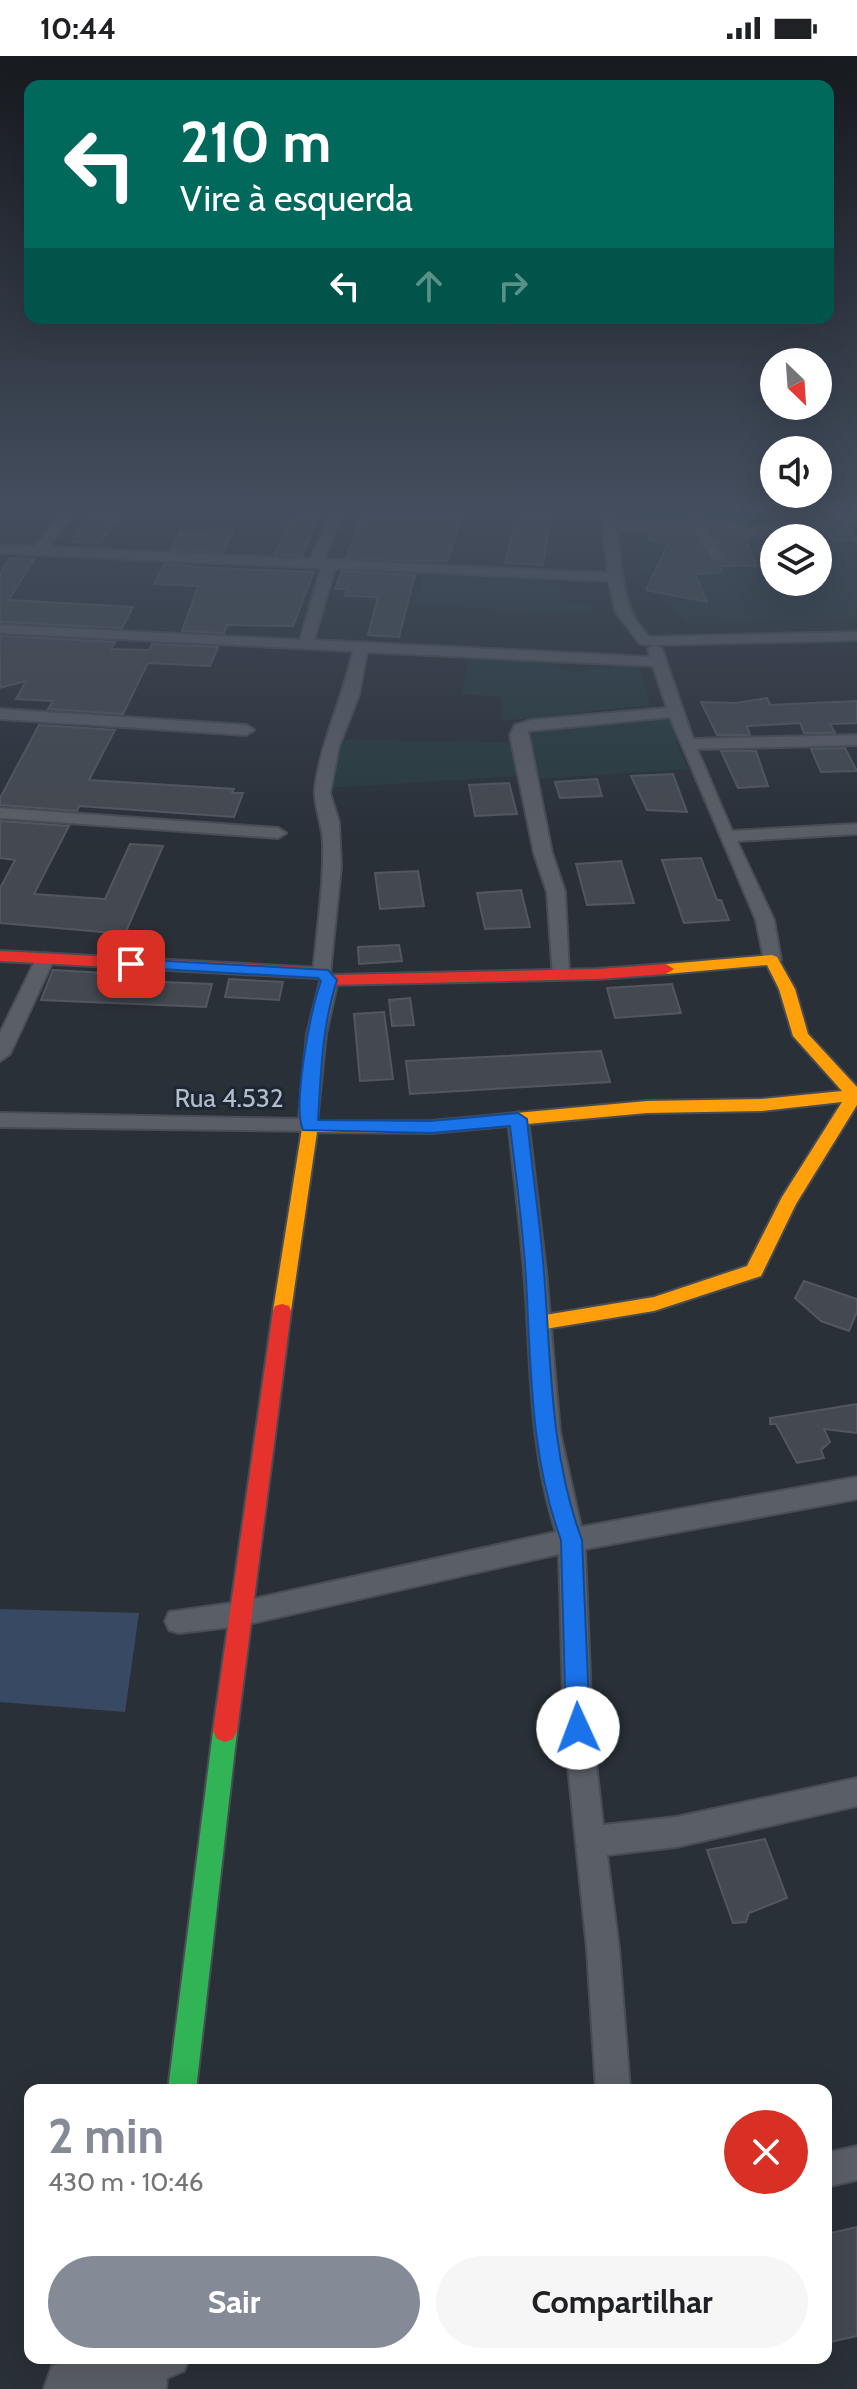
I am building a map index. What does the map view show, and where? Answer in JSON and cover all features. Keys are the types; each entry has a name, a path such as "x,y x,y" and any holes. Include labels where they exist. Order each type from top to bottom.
{"street":[{"path":"306,644 311,620"},
{"path":"626,620 645,641 653,644 857,636"},
{"path":"0,629 659,662"},
{"path":"653,644 687,744 765,920 772,960 787,989 801,1036 856,1095"},
{"name":"Rua 4.532","path":"0,1120 309,1126 314,1047 326,977 332,867 331,822 322,793 331,746 351,695 361,647"},
{"path":"560,973 556,892 543,853 518,735 521,728 677,712"},
{"path":"0,714 246,730"},
{"path":"687,744 857,740"},
{"path":"0,813 278,833"},
{"path":"726,836 857,829"},
{"path":"0,956 326,977 598,974 772,960"},
{"path":"0,1054 45,959"},
{"path":"183,2084 239,1614 309,1126 431,1127 647,1107 762,1105 856,1095"},
{"path":"539,1323 654,1304 754,1271 788,1202 856,1095"},
{"path":"518,1119 539,1323 545,1426 561,1512 572,1540 578,1728 603,1949 613,2084"},
{"path":"179,1621 239,1614 572,1540 857,1488"},
{"path":"590,1842 676,1832 857,1792"},
{"path":"832,2169 857,2163"},
{"path":"63,2389 65,2379 154,2368"}],"green space":[{"path":"684,620 796,620 688,625"},
{"path":"469,658 546,663 572,672 638,663 650,705 501,721 502,697 462,694"},
{"path":"670,717 677,731 676,743 688,769 537,779 525,740 543,728"},
{"path":"337,739 511,743 518,760 517,776 328,788"}],"water":[{"path":"0,1609 139,1613 125,1712 0,1702"}],"building":[{"path":"0,620 126,620 122,628"},
{"path":"186,620 295,620 293,626 227,625 224,633 182,631"},
{"path":"372,620 403,620 399,637 368,635"},
{"path":"0,636 115,642 111,649 149,650 152,644 218,647 210,666 148,663 123,714 48,709 53,701 16,699 26,681 0,688"},
{"path":"767,698 770,705 857,701 857,723 830,724 835,733 804,733 800,723 747,726 750,735 717,735 701,702 736,703"},
{"path":"39,725 115,730 89,780 234,789 232,793 243,793 234,817 79,806 77,811 0,805 0,798"},
{"path":"845,748 857,771 821,772 811,749"},
{"path":"721,751 756,751 768,786 738,788"},
{"path":"673,774 687,812 647,810 631,776"},
{"path":"597,779 602,796 560,798 555,782"},
{"path":"509,783 517,814 475,816 469,785"},
{"path":"0,821 69,826 34,894 105,899 130,844 163,846 125,934 0,923 0,888 15,860 0,858"},
{"path":"701,858 717,900 721,900 729,920 684,923 662,860"},
{"path":"621,861 634,903 587,905 576,864"},
{"path":"418,871 424,906 380,909 375,873"},
{"path":"521,890 530,927 485,929 477,893"},
{"path":"399,945 402,961 359,964 358,947"},
{"path":"53,970 141,975 139,981 212,984 206,1007 41,1000"},
{"path":"229,979 283,982 279,1000 225,997"},
{"path":"672,984 681,1013 615,1018 607,988"},
{"path":"410,998 414,1025 392,1026 389,1000"},
{"path":"384,1012 393,1079 360,1081 354,1014"},
{"path":"601,1051 610,1082 410,1094 406,1061"},
{"path":"804,1281 857,1299 857,1312 849,1331 821,1321 795,1298"},
{"path":"857,1404 857,1433 824,1429 830,1442 821,1450 824,1458 797,1463 776,1424 770,1424 770,1418"},
{"path":"765,1839 787,1898 749,1913 746,1922 733,1923 707,1850"},
{"path":"857,2227 857,2336 832,2342 832,2233"}],"traffic: fast":[{"path":"183,2084 225,1731"}],"traffic: slow":[{"path":"539,1323 654,1304 754,1271 788,1202 855,1095 801,1036 787,989 772,960 666,969"},
{"path":"282,1311 309,1126 431,1127 647,1107 762,1105 857,1095"}],"traffic: jam":[{"path":"0,956 322,973 329,980 598,974 666,969"},
{"path":"225,1731 282,1311"}],"route":[{"path":"131,964 322,973 329,980 319,1009 309,1126 431,1127 518,1119 534,1266 545,1426 561,1512 572,1540 578,1728"}]}
